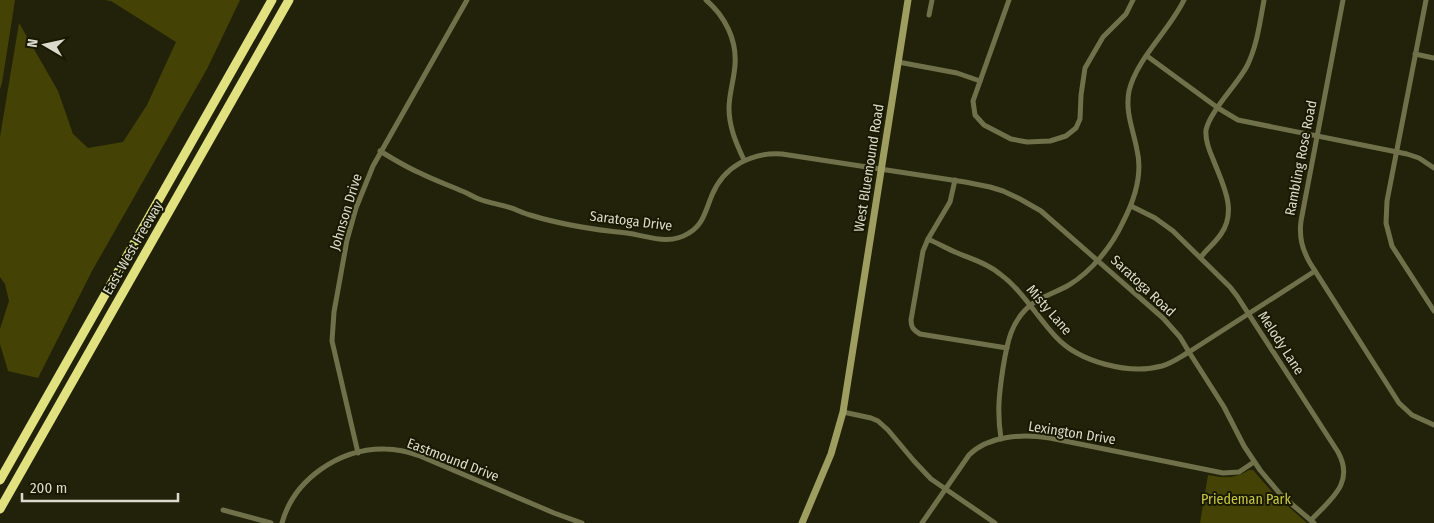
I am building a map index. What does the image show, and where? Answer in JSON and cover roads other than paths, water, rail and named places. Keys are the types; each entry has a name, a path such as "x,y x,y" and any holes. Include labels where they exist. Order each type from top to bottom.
{"highway":[{"name":"East-West Freeway","path":"0,480 272,0"},
{"name":"East-West Freeway","path":"0,509 289,0"}],"main road":[{"name":"West Bluemound Road","path":"802,523 831,454 843,412 908,0"}],"street":[{"name":"Johnson Drive","path":"358,453 334,352 332,325 342,261 364,186 380,152 467,0"},
{"path":"706,0 722,17 734,45 735,66 730,96 730,118 733,135 744,160"},
{"path":"929,15 932,0"},
{"path":"1009,0 973,101 975,115 984,125 1011,139 1027,142 1050,141 1066,136 1076,128 1080,119 1085,68 1103,37 1126,14 1134,0"},
{"path":"1001,439 998,398 1006,348 1014,325 1030,306 1073,282 1085,272 1113,239 1123,223 1138,187 1140,170 1138,151 1129,120 1128,98 1138,69 1171,23 1184,0"},
{"path":"1201,257 1225,228 1229,212 1227,198 1206,138 1209,121 1251,58 1264,0"},
{"name":"Rambling Rose Road","path":"1343,0 1300,230 1301,239 1304,253 1400,403 1412,415 1434,425"},
{"path":"1426,0 1396,151 1385,218 1388,233 1396,252 1434,311"},
{"path":"1415,54 1434,58"},
{"path":"1147,56 1230,116 1246,122 1396,151 1419,158 1434,168"},
{"path":"898,62 957,73 980,81"},
{"name":"Saratoga Drive","path":"380,152 420,174 479,199 506,206 532,216 610,232 628,233 665,240 678,238 694,230 705,214 711,195 731,169 744,160 762,154 782,154 882,169"},
{"name":"Saratoga Road","path":"882,169 990,187 1020,198 1052,220 1163,318 1180,338 1224,407 1254,462 1276,488 1312,521"},
{"path":"955,180 950,202 928,239 920,260 911,320 913,329 920,334 1006,348"},
{"name":"Melody Lane","path":"1131,206 1162,222 1174,231 1230,287 1338,452 1345,473 1343,482 1335,495 1312,521"},
{"name":"Misty Lane","path":"928,239 994,270 1007,279 1056,337 1081,356 1101,363 1128,368 1149,368 1168,364 1315,271"},
{"path":"843,412 872,418 884,425 924,473 995,523"},
{"name":"Lexington Drive","path":"922,523 964,462 974,451 990,442 1001,439 1029,436 1050,438 1224,474 1239,472 1254,462"},
{"name":"Eastmound Drive","path":"282,523 290,503 303,485 322,469 334,461 358,453 385,449 399,450 418,455 554,514 582,523"},
{"path":"223,510 271,523"}],"park label":[{"name":"Priedeman Park","path":"1246,499"}]}
